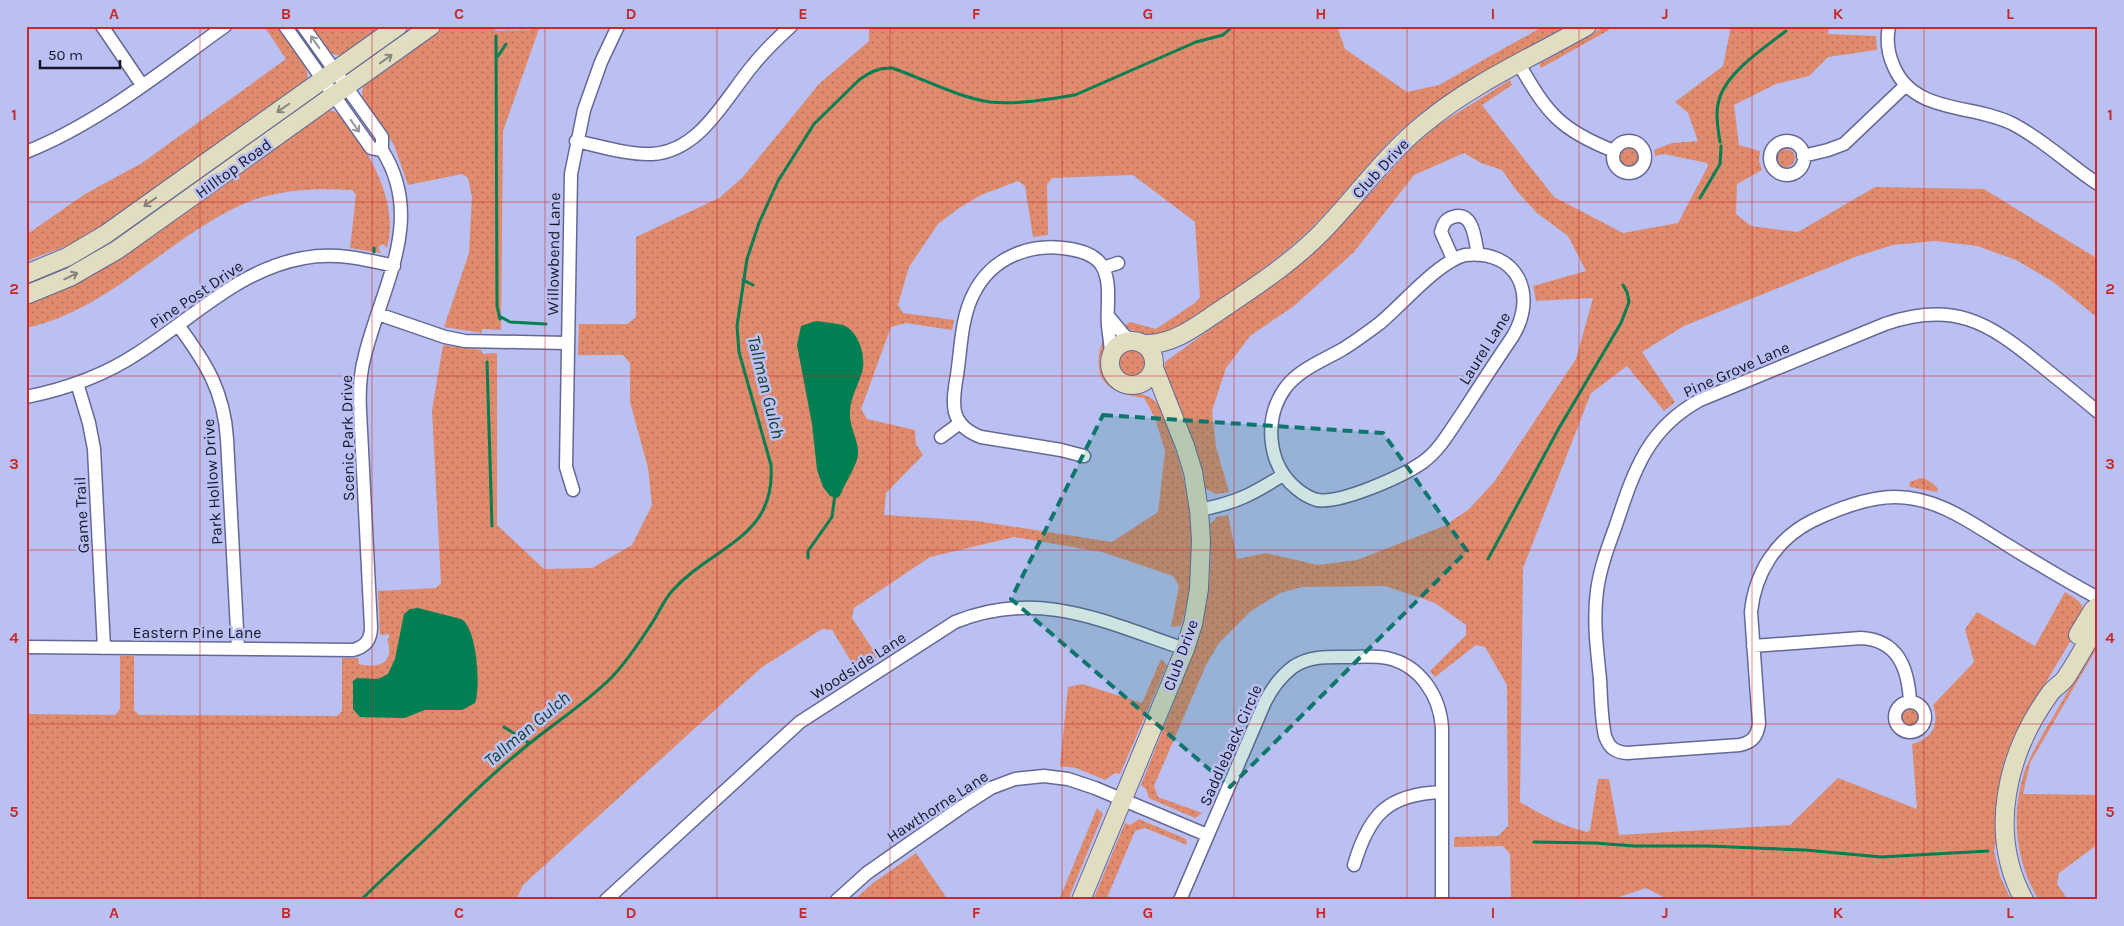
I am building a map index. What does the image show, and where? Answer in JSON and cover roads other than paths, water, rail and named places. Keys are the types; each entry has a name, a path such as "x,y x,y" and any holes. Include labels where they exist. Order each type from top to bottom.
{"street":[{"path":"102,26 142,85"},
{"path":"26,152 85,124 225,26"},
{"path":"285,26 340,91"},
{"path":"303,26 329,76"},
{"name":"Hilltop Road","path":"26,274 62,260 98,239 398,26"},
{"name":"Hilltop Road","path":"26,295 70,277 113,253 431,26"},
{"name":"Willowbend Lane","path":"573,490 566,467 570,197 576,141 594,81 618,26"},
{"path":"576,141 643,154 671,151 683,145 702,130 754,62 791,26"},
{"name":"Club Drive","path":"1139,342 1156,344 1189,332 1270,276 1325,229 1390,156 1425,123 1466,94 1587,26"},
{"path":"1888,26 1889,56 1896,73 1905,86 1916,95 1925,99 1994,116 2019,127 2098,184"},
{"path":"1519,64 1539,99 1557,120 1580,136 1614,151"},
{"path":"1803,156 1844,144 1905,86"},
{"name":"Scenic Park Drive","path":"340,91 382,137 382,150 395,180 401,208 401,236 394,266 364,358 360,397 371,627 370,648"},
{"path":"1453,259 1441,232 1444,223 1454,216 1463,217 1470,222 1473,228 1478,255"},
{"path":"1084,456 1061,450 981,437 970,432 960,423 953,404 970,302 985,276 997,265 1020,252 1046,247 1064,248 1086,253 1096,259 1103,268 1107,282 1108,325 1111,342 1110,366 1114,376 1126,384 1136,384 1148,388 1165,400"},
{"name":"Laurel Lane","path":"1465,255 1478,255 1498,260 1516,275 1523,292 1523,316 1513,336 1438,447 1414,468 1339,499 1325,500 1312,498 1300,491 1283,475 1275,456 1271,434 1276,406 1286,387 1298,375 1375,327 1453,259 1465,255"},
{"name":"Pine Post Drive","path":"26,397 76,383 119,364 243,280 280,263 309,257 331,256 360,258 394,266"},
{"path":"1103,268 1118,263"},
{"path":"378,314 445,337 465,341 567,343"},
{"name":"Pine Grove Lane","path":"1753,646 1759,742 1622,753 1608,752 1603,729 1596,633 1595,609 1599,576 1637,465 1653,439 1678,413 1700,400 1885,324 1911,316 1937,314 1967,319 1999,332 2098,412"},
{"path":"1109,317 1124,335 1139,342 1152,353 1154,366 1148,379 1136,384"},
{"name":"Park Hollow Drive","path":"178,325 208,368 216,384 224,413 228,439 238,649"},
{"name":"Club Drive","path":"1080,900 1185,649 1199,589 1201,540 1197,491 1188,458 1154,366 1180,345 1189,332"},
{"path":"1111,356 1117,346 1139,342"},
{"name":"Game Trail","path":"76,383 89,423 94,449 104,648"},
{"path":"941,437 960,423"},
{"path":"1199,510 1222,506 1243,499 1283,475"},
{"path":"1910,701 1908,679 1902,664 1890,648 1878,640 1861,638 1753,646 1751,612 1758,580 1774,552 1793,533 1809,523 1857,504 1877,499 1908,498 1944,508 2098,598"},
{"path":"2052,691 2055,674 2093,610 2098,606"},
{"name":"Woodside Lane","path":"606,900 800,722 955,622 982,613 1003,609 1053,608 1082,615 1185,649"},
{"path":"2024,900 2014,878 2007,849 2004,825 2007,789 2011,770 2018,750 2052,691 2066,678 2098,623"},
{"name":"Eastern Pine Lane","path":"26,647 353,650 370,648"},
{"name":"Saddleback Circle","path":"1180,900 1272,689 1294,667 1317,658 1374,657 1388,658 1401,663 1421,677 1433,694 1441,720 1442,900"},
{"name":"Hawthorne Lane","path":"837,900 867,873 982,793 1006,782 1025,777 1061,777 1089,786 1207,835"},
{"path":"1354,865 1365,835 1385,809 1399,799 1409,796 1442,792"}],"waterway":[{"name":"Tallman Gulch","path":"361,900 496,772 529,743 612,677 637,646 672,591 688,575 739,538 753,525 763,509 770,490 771,465 739,352 737,326 747,259 759,223 778,181 814,124 859,80 878,69 892,68 978,100 1001,103 1033,101 1075,95 1196,42 1223,35 1233,26"},
{"path":"1720,142 1717,110 1723,90 1729,80 1747,61 1786,31"},
{"path":"496,36 497,306 500,319"},
{"path":"498,56 506,44"},
{"path":"1700,198 1720,164 1721,146"},
{"path":"743,280 753,285"},
{"path":"1488,559 1559,428 1621,323 1629,302 1623,285"},
{"path":"501,317 510,322 546,324"},
{"path":"487,362 492,526"},
{"path":"808,558 808,551 832,517 835,494"},
{"path":"504,727 529,743"},
{"path":"1534,842 1805,850 1881,857 1988,851"}]}
